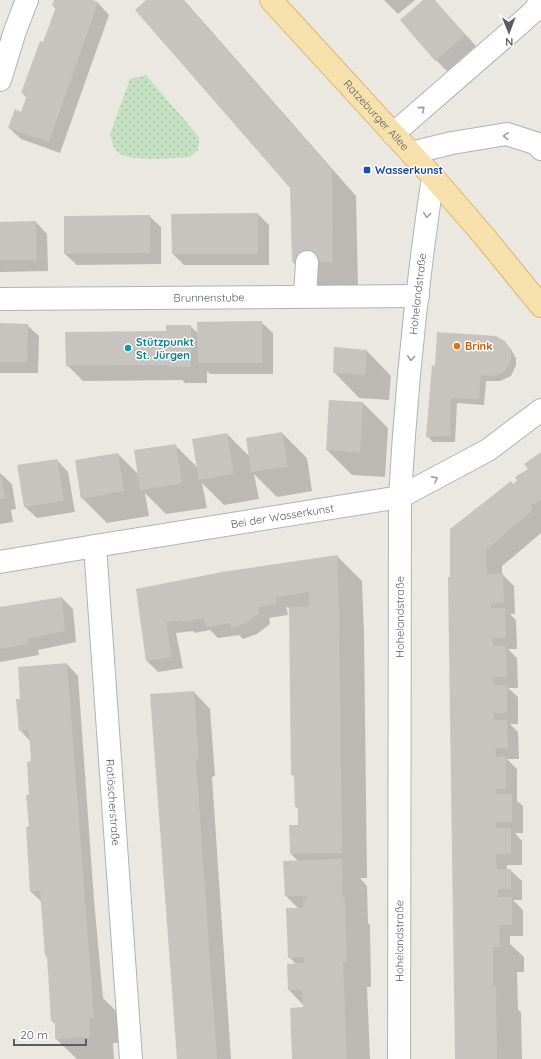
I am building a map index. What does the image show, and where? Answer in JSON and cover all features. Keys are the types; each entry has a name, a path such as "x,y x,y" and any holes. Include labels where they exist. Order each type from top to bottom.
{"main road":[{"name":"Ratzeburger Allee","path":"271,0 433,177 484,236 541,306"}],"street":[{"path":"0,80 8,29 27,0"},
{"path":"393,134 523,21 535,10 541,0"},
{"path":"410,153 452,143 507,134 538,144 541,149"},
{"name":"Hohelandstraße","path":"399,1059 400,497 403,434 425,228 433,177"},
{"path":"305,296 306,262"},
{"name":"Brunnenstube","path":"0,299 418,296"},
{"name":"Bei der Wasserkunst","path":"0,562 400,497 488,450 541,410"},
{"name":"Rotlöscherstraße","path":"95,546 131,1059"}],"green space":[{"path":"146,75 199,137 198,150 190,157 164,159 133,158 119,153 114,147 110,134 130,79"}],"building":[{"path":"54,0 92,0 98,2 49,142 8,128 15,109 21,112 27,95 21,93 40,41 43,42 56,7 52,6"},
{"path":"146,0 183,0 332,170 333,262 292,262 290,188 135,10"},
{"path":"423,0 435,0 465,35 435,61 400,20"},
{"path":"258,213 258,254 172,254 171,214"},
{"path":"150,215 150,253 64,254 64,216"},
{"path":"36,221 37,260 0,260 0,222"},
{"path":"262,321 262,363 198,363 197,322"},
{"path":"0,323 28,324 27,362 0,362"},
{"name":"Stützpunkt St. Jürgen","path":"166,325 191,325 191,367 168,367 168,365 66,366 65,332 166,331"},
{"path":"437,332 496,336 505,341 511,352 511,359 509,365 500,374 494,376 481,375 479,399 451,398 450,436 426,437 432,365 435,366"},
{"path":"334,347 367,350 365,375 333,373"},
{"path":"329,400 363,402 360,453 326,450"},
{"path":"282,432 288,467 251,472 246,438"},
{"path":"227,433 234,474 199,480 192,439"},
{"path":"176,444 182,483 140,490 134,450"},
{"path":"541,452 541,499 534,505 533,503 530,505 533,510 486,550 487,574 503,573 504,603 491,604 491,608 505,608 506,638 493,638 493,646 506,646 507,677 493,677 494,685 507,685 507,713 494,713 494,720 507,720 508,748 495,748 496,757 506,756 506,789 496,789 496,794 512,794 512,822 496,822 496,828 511,828 511,854 496,854 497,869 511,869 511,889 498,889 498,897 512,897 512,925 499,925 500,947 493,947 493,986 496,986 497,1059 455,1059 448,577 450,577 450,529 511,481 513,484 517,481 515,477 528,469 524,464"},
{"path":"118,453 124,491 81,499 75,460"},
{"path":"57,459 64,501 24,507 17,465"},
{"path":"0,471 5,498 0,499"},
{"path":"337,555 342,853 290,854 289,825 298,825 298,807 295,807 294,775 291,775 289,607 309,607 309,592 276,597 277,604 258,607 259,613 246,623 231,628 230,623 206,627 204,618 183,622 182,620 166,622 172,657 146,661 136,589 222,572"},
{"path":"62,597 65,631 27,639 28,644 0,649 0,607"},
{"path":"67,663 94,1018 89,1018 90,1037 55,1039 55,1021 51,1021 47,956 45,956 40,891 30,892 26,827 29,826 26,795 29,795 27,762 31,761 29,730 19,731 16,699 20,699 18,667"},
{"path":"194,691 199,760 196,761 217,1059 177,1059 150,694"},
{"path":"342,859 347,962 343,962 347,1059 292,1059 290,1008 303,1007 302,990 288,990 287,964 304,963 304,957 288,958 286,908 303,908 303,900 307,900 306,896 285,896 283,861"}],"place":[{"name":"Wasserkunst","path":"367,170"},
{"name":"Brink","path":"457,346"},
{"name":"Stützpunkt St. Jürgen","path":"128,348"}]}
